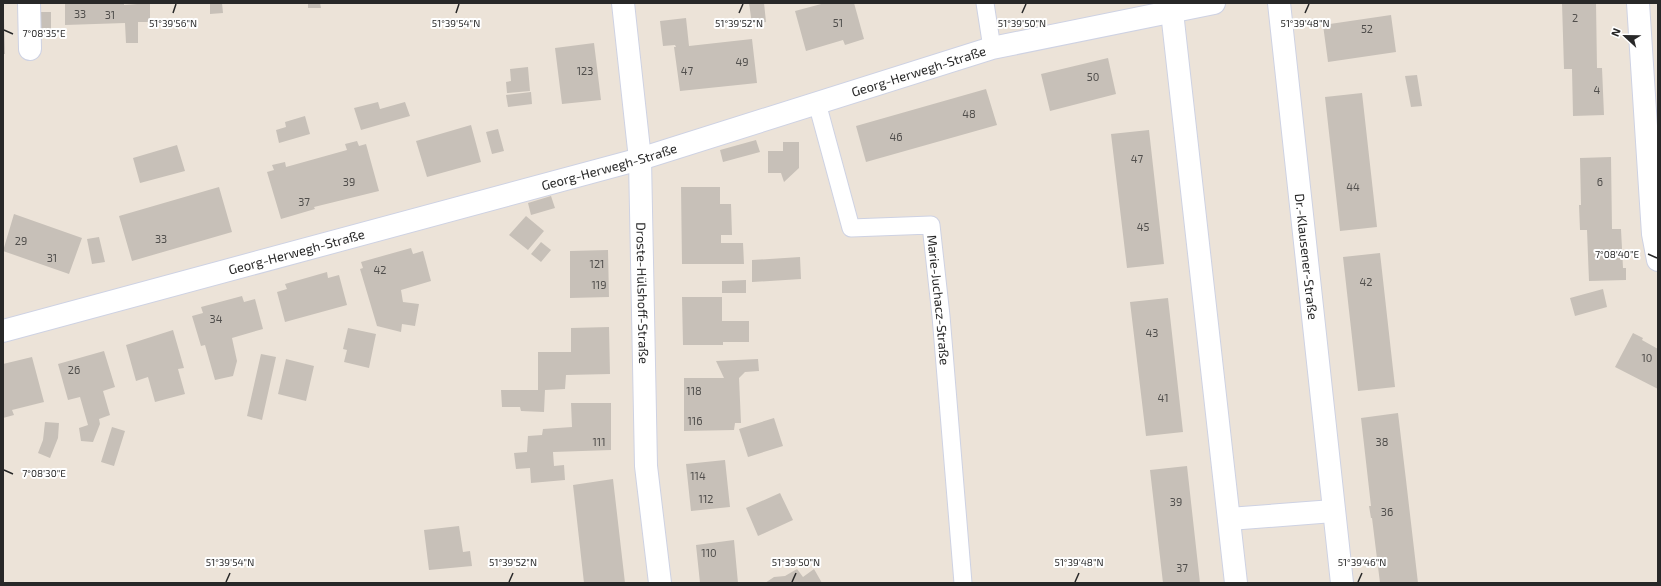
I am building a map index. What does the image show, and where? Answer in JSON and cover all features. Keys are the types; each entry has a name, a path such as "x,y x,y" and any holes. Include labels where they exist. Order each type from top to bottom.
{"street":[{"path":"29,3 30,49"},
{"name":"Droste-Hülshoff-Straße","path":"623,3 640,159 646,466 660,583"},
{"name":"Georg-Herwegh-Straße","path":"3,331 640,159 992,48 1214,3"},
{"name":"Dr.-Klausener-Straße","path":"1279,3 1342,583"},
{"path":"1638,3 1653,234 1658,260"},
{"path":"1172,12 1236,583"},
{"path":"1229,519 1333,511"}],"lane":[{"path":"985,3 992,48"},
{"name":"Marie-Juchacz-Straße","path":"818,103 851,228 931,225 941,316 964,583"}],"building":[{"path":"65,3 124,3 124,5 150,3 150,22 138,22 138,43 126,43 125,23 65,25"},
{"path":"210,3 222,3 223,13 210,14"},
{"path":"308,3 320,3 321,8 308,8"},
{"path":"749,3 764,3 766,22 752,24"},
{"path":"825,3 854,3 864,39 845,45 843,40 806,51 795,11"},
{"path":"1562,3 1596,3 1597,68 1602,68 1604,115 1573,116 1572,69 1564,69"},
{"path":"38,12 51,12 51,37 39,38"},
{"path":"1391,15 1396,52 1328,62 1323,25"},
{"path":"4,18 5,54 3,54"},
{"path":"686,18 689,46 752,39 757,83 680,91 674,47 676,47 675,45 663,46 660,21"},
{"path":"594,43 601,100 562,104 555,48"},
{"path":"1108,58 1116,94 1050,111 1041,74"},
{"path":"528,67 530,91 507,93 506,82 511,81 510,69"},
{"path":"1417,75 1422,106 1411,107 1405,76"},
{"path":"986,89 997,125 866,162 856,126"},
{"path":"531,92 532,104 508,107 506,95"},
{"path":"1362,93 1377,227 1340,231 1325,97"},
{"path":"378,102 380,109 405,102 410,116 361,130 354,108"},
{"path":"305,116 310,134 279,143 276,130 286,127 285,122"},
{"path":"471,125 481,162 427,177 416,141"},
{"path":"498,129 504,151 492,154 486,132"},
{"path":"1149,130 1164,264 1127,268 1111,134"},
{"path":"756,140 760,152 723,162 720,150"},
{"path":"357,141 359,146 366,144 379,191 314,207 315,209 281,219 267,172 274,170 272,165 285,162 286,167 347,150 345,144"},
{"path":"783,142 799,142 799,168 784,182 781,173 768,173 768,151 783,151"},
{"path":"177,145 185,171 140,183 133,158"},
{"path":"1611,157 1612,229 1621,229 1623,268 1626,268 1626,280 1589,281 1587,230 1580,230 1580,158"},
{"path":"219,187 232,232 132,261 119,216"},
{"path":"681,187 720,187 720,204 731,204 732,235 721,235 721,243 743,243 744,264 682,264"},
{"path":"551,196 555,208 531,215 528,203"},
{"path":"14,214 82,238 69,274 3,251"},
{"path":"526,216 544,231 528,250 509,235"},
{"path":"99,237 105,262 92,264 87,239"},
{"path":"541,242 551,250 541,262 531,254"},
{"path":"411,248 413,254 423,251 431,281 401,290 403,302 419,304 415,326 402,324 401,332 377,326 360,269 363,268 361,262"},
{"path":"608,250 609,297 570,298 570,251"},
{"path":"1380,253 1395,387 1358,391 1343,257"},
{"path":"800,257 801,279 752,282 752,260"},
{"path":"327,272 328,278 339,275 347,305 285,322 277,292 287,289 285,284"},
{"path":"746,280 746,293 722,293 722,281"},
{"path":"1603,289 1607,307 1575,316 1570,298"},
{"path":"242,296 244,302 255,299 263,329 232,338 237,361 233,376 215,380 205,345 201,346 192,316 203,313 201,307"},
{"path":"682,297 722,297 722,321 749,321 749,342 723,342 723,345 683,345"},
{"path":"1168,298 1183,432 1146,436 1130,302"},
{"path":"609,327 610,374 566,375 565,389 545,390 544,412 521,411 520,407 502,407 501,390 538,390 538,352 571,352 571,328"},
{"path":"348,328 376,334 369,368 344,362 347,350 343,349"},
{"path":"173,330 184,368 178,369 185,394 155,402 148,377 136,381 126,345"},
{"path":"1633,333 1658,349 1658,389 1615,367"},
{"path":"104,351 115,387 103,391 110,415 99,419 100,424 93,442 81,441 79,428 88,425 80,397 68,400 58,364"},
{"path":"261,354 276,357 262,420 247,416"},
{"path":"32,357 44,402 12,410 14,415 3,418 3,364"},
{"path":"286,359 314,366 306,401 278,394"},
{"path":"758,359 759,371 745,372 739,378 741,423 735,423 734,430 684,431 684,378 724,378 716,361"},
{"path":"571,403 611,403 611,450 553,452 554,466 564,465 565,480 531,483 530,468 516,469 514,453 527,452 528,436 542,435 543,429 572,427"},
{"path":"1398,413 1418,583 1380,583 1372,518 1369,506 1371,506 1361,418"},
{"path":"774,418 783,446 748,457 739,429"},
{"path":"45,422 59,423 58,438 50,458 38,453 43,440"},
{"path":"112,427 125,431 114,466 101,462"},
{"path":"725,460 730,507 691,511 686,464"},
{"path":"1187,466 1200,583 1163,583 1150,470"},
{"path":"613,479 625,583 584,583 573,485"},
{"path":"780,493 793,520 758,536 746,508"},
{"path":"459,526 463,552 470,551 472,566 429,570 424,530"},
{"path":"734,540 738,583 700,583 696,545"},
{"path":"797,569 803,577 814,569 822,583 765,583 774,577 785,576"}]}
